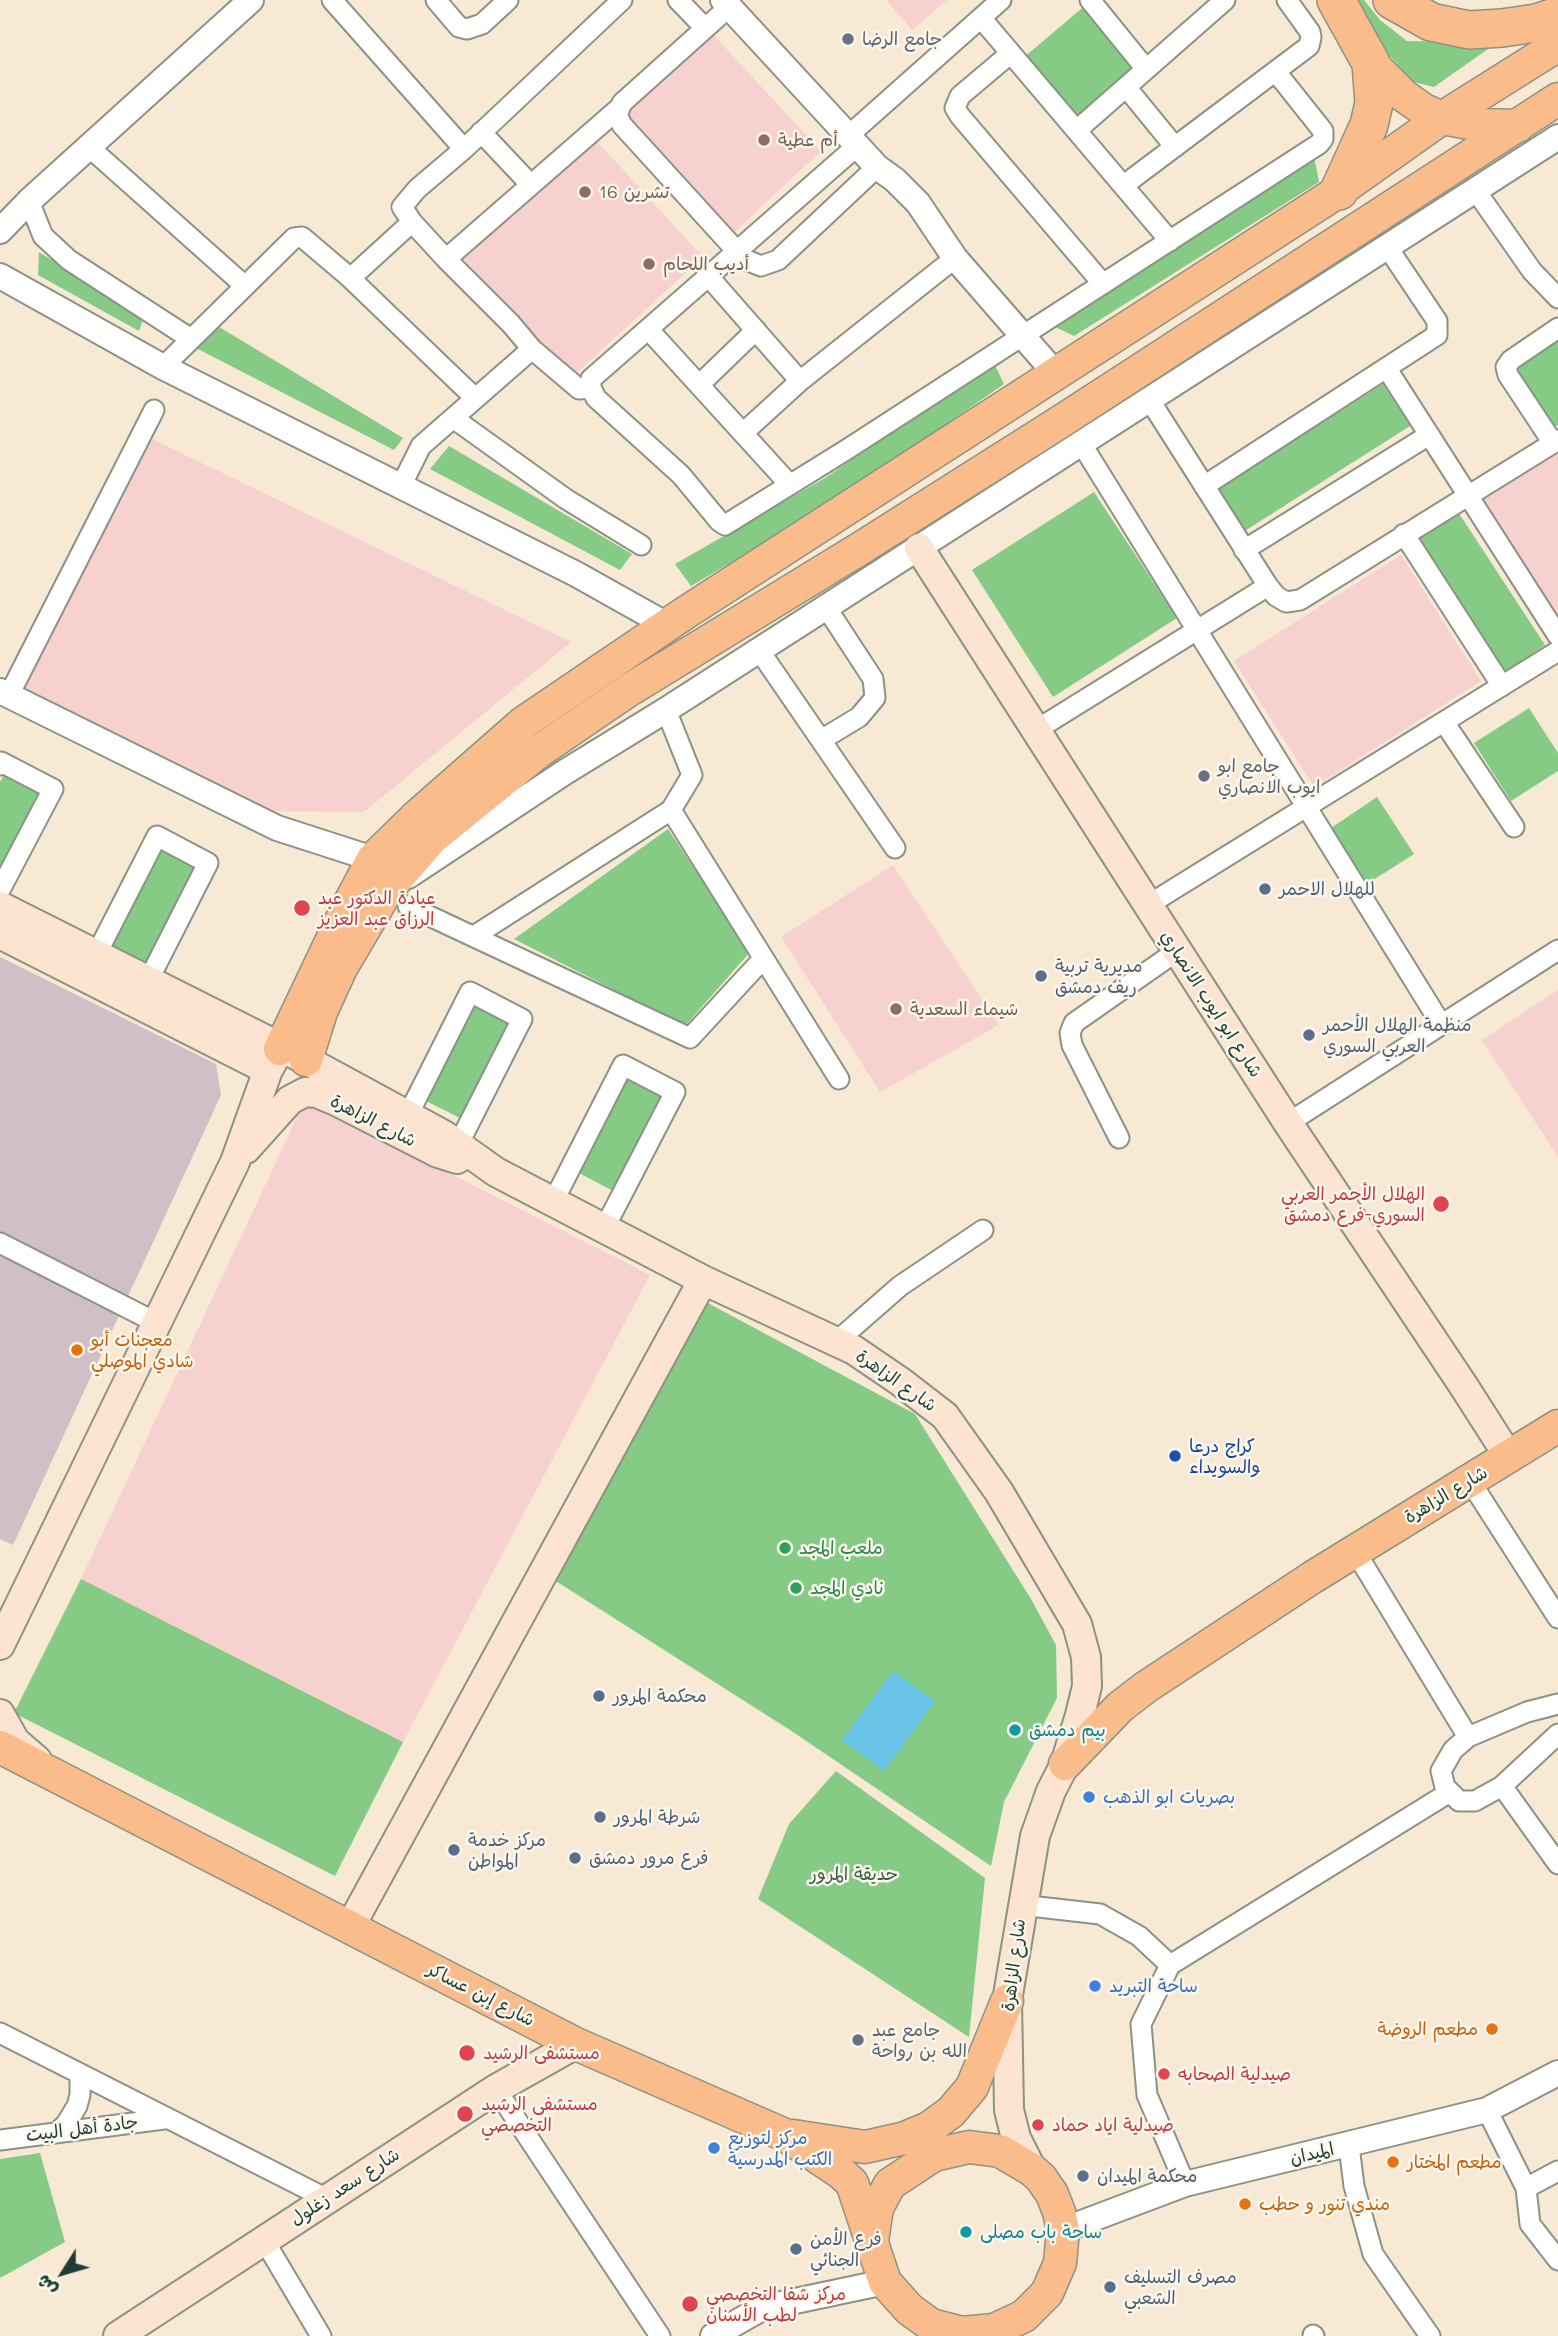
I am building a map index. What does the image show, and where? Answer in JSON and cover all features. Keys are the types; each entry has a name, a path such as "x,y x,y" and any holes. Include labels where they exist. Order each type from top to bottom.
{"highway":[{"path":"1336,0 1371,63 1374,103 1369,125 1339,191"},
{"path":"1392,0 1431,22 1469,30 1536,23 1558,16"}],"main road":[{"path":"0,1645 285,1060 347,908 373,859 415,817 523,723 667,625 1339,191 1443,118 1558,45"},
{"path":"1371,63 1404,96 1424,110 1443,118 1480,125 1518,126"},
{"path":"285,1060 321,1012 341,968 398,898 432,838 549,744 629,690 1048,430 1558,99"},
{"path":"1381,161 1400,163 1407,167 1412,175 1412,183 1402,201"},
{"name":"شارع ابو ايوب الانصاري","path":"919,548 1288,1123 1508,1457"},
{"path":"0,906 148,981 285,1060"},
{"path":"0,934 285,1060"},
{"name":"شارع الزاهرة","path":"285,1060 408,1115 496,1172 604,1229 703,1280 854,1350 945,1416 999,1492 1077,1624 1087,1657 1087,1686 1066,1764 1051,1791 1035,1836 1021,1905 1007,2001 1009,2110 1016,2138 1032,2170"},
{"name":"شارع الزاهرة","path":"235,1162 290,1100 305,1092 317,1093 336,1101 438,1153 496,1172"},
{"path":"350,1927 703,1280"},
{"name":"شارع الزاهرة","path":"1066,1764 1116,1712 1146,1687 1355,1551 1558,1426"},
{"path":"0,1714 15,1741 56,1777"},
{"path":"0,1747 56,1777"},
{"path":"0,1759 28,1773 56,1777"},
{"name":"شارع إبن عساكر","path":"56,1777 576,2044 785,2135 852,2183 872,2241"},
{"path":"785,2135 865,2147 905,2138 929,2128 951,2112 972,2087 1007,2001"},
{"name":"شارع سعد زغلول","path":"118,2336 147,2325 264,2240 496,2090 576,2044"},
{"path":"969,2147 1000,2151 1032,2170 1052,2194 1063,2230 1060,2263 1029,2326 995,2333 962,2333 931,2325 909,2309 885,2282 872,2241 877,2208 890,2185 934,2155 969,2147"}],"street":[{"path":"0,231 29,201 251,0"},
{"path":"332,0 464,149"},
{"path":"436,0 460,27 467,29 482,24 508,0"},
{"path":"591,388 579,389 532,349 412,222 402,207 408,198 622,0"},
{"path":"678,0 705,28"},
{"path":"1001,0 737,251 591,379 591,388 596,398 681,475 719,521 726,525 1023,337 1319,144 1323,139 1321,127 1276,72"},
{"path":"1090,0 1146,69"},
{"path":"1077,130 1225,0"},
{"path":"1124,185 1306,50 1311,42 1310,32 1287,0"},
{"path":"446,259 617,110 705,28 726,3 852,141 918,203 951,252 1055,373"},
{"path":"981,18 1170,241"},
{"path":"1011,53 960,96 955,107 1103,284"},
{"path":"1126,87 1175,147"},
{"path":"617,110 618,120 622,125 737,251 752,264 761,266 778,260 877,167"},
{"path":"481,132 531,185"},
{"path":"762,960 690,1038 398,898 565,772 1476,191 1556,143"},
{"path":"89,147 245,286"},
{"path":"1476,191 1532,271 1558,298"},
{"path":"29,201 43,236 69,260 191,340"},
{"path":"348,276 355,274 412,222"},
{"path":"163,367 298,236 348,276 475,398"},
{"path":"1204,486 1434,339 1439,331 1437,321 1388,248"},
{"path":"743,433 951,252"},
{"path":"0,276 163,367 576,574 667,625"},
{"path":"709,276 800,381"},
{"path":"1149,399 1268,586 1280,600 1293,603 1555,442 1508,375 1506,367 1511,360 1558,328"},
{"path":"648,329 790,485"},
{"path":"699,385 755,330"},
{"path":"400,488 421,446 532,349"},
{"path":"1387,369 1558,636"},
{"path":"154,410 4,693 277,828 373,859"},
{"path":"453,418 566,499 641,545"},
{"path":"1244,550 1429,435"},
{"path":"1082,443 1441,1024"},
{"path":"1404,534 1502,687"},
{"path":"1036,730 1268,586"},
{"path":"821,740 859,717 875,698 873,679 826,607"},
{"path":"758,650 895,848"},
{"path":"1148,905 1558,651"},
{"path":"474,936 671,810 692,775 666,709"},
{"path":"1444,722 1514,827"},
{"path":"0,765 1,762 53,789 0,890"},
{"path":"671,810 762,960 839,1079"},
{"path":"96,955 157,836 208,863 148,981"},
{"path":"1288,1123 1558,950"},
{"path":"1119,1138 1072,1045 1070,1033 1074,1023 1177,951"},
{"path":"408,1115 470,992 522,1019 458,1145"},
{"path":"553,1202 623,1065 634,1070 675,1092 604,1229"},
{"path":"836,1342 900,1286 983,1230"},
{"path":"0,1243 157,1323"},
{"path":"1470,1481 1558,1618"},
{"path":"1355,1551 1468,1737"},
{"path":"1558,1704 1527,1712 1468,1737 1453,1750 1441,1771 1445,1787 1459,1801 1475,1801 1502,1786 1558,1734"},
{"path":"1502,1786 1558,1864"},
{"path":"1185,2184 1147,2095 1141,2024 1170,1965 1450,1792"},
{"path":"1021,1905 1100,1913 1139,1936 1170,1965"},
{"path":"0,2033 164,2119 327,2199"},
{"name":"الميدان","path":"1063,2230 1185,2184 1349,2146 1487,2110 1558,2073"},
{"path":"58,2132 77,2106 80,2074"},
{"path":"496,2090 660,2336"},
{"path":"1487,2110 1526,2188 1530,2224 1558,2260"},
{"name":"جادة أهل البيت","path":"0,2140 164,2119"},
{"path":"1349,2146 1354,2186 1373,2254 1430,2336"},
{"path":"1526,2188 1558,2171"},
{"path":"264,2240 321,2336"},
{"path":"713,2336 762,2308 885,2282"}],"shaded area":[{"path":"886,0 947,0 912,30"},
{"path":"707,28 821,151 730,236 616,113"},
{"path":"591,135 703,257 572,377 460,255"},
{"path":"148,437 571,642 364,812 270,811 21,688"},
{"path":"1558,446 1558,625 1477,499"},
{"path":"1401,555 1481,681 1314,787 1234,661"},
{"path":"893,865 999,1025 880,1092 781,937"},
{"path":"0,957 216,1064 221,1095 13,1545 0,1539"},
{"path":"1558,990 1558,1157 1482,1040"},
{"path":"305,1100 650,1275 403,1742 81,1579"}],"green space":[{"path":"1348,0 1364,0 1380,20 1407,41 1498,42 1434,87 1413,82 1366,30"},
{"path":"1087,4 1140,67 1075,122 1022,59"},
{"path":"1312,146 1319,182 1074,336 1047,323"},
{"path":"39,252 144,317 139,331 38,275"},
{"path":"216,325 403,438 394,450 194,347"},
{"path":"1558,341 1558,425 1550,430 1512,371"},
{"path":"993,361 1004,384 836,501 691,586 675,564 825,478"},
{"path":"1383,384 1410,426 1240,534 1213,492"},
{"path":"449,446 632,554 620,570 430,469"},
{"path":"1094,492 1177,618 1053,697 972,570"},
{"path":"1458,512 1545,645 1500,675 1413,542"},
{"path":"1529,708 1558,753 1558,771 1511,801 1474,743"},
{"path":"6,771 46,791 0,880 0,782"},
{"path":"1377,797 1414,854 1367,884 1331,828"},
{"path":"668,829 750,952 685,1026 514,939"},
{"path":"161,845 201,865 150,964 110,944"},
{"path":"475,1001 515,1021 464,1120 424,1100"},
{"path":"628,1073 667,1094 617,1193 577,1172"},
{"name":"نادي المجد","path":"706,1302 915,1414 1031,1599 1056,1645 1057,1698 1004,1802 991,1866 790,1730 551,1578"},
{"path":"81,1579 403,1742 335,1876 14,1713"},
{"name":"حديقة المرور","path":"836,1771 985,1878 969,2037 758,1899 789,1824"},
{"path":"40,2153 65,2242 0,2278 0,2159"}],"water":[{"path":"893,1671 935,1701 884,1771 842,1740"}],"place":[{"name":"جامع الرضا","path":"848,39"},
{"name":"أم عطية","path":"764,140"},
{"name":"16 تشرين","path":"585,192"},
{"name":"أديب اللحام","path":"649,264"},
{"name":"جامع ابو ايوب الانصاري","path":"1204,776"},
{"name":"للهلال الاحمر","path":"1265,889"},
{"name":"عيادة الدكتور عبد الرزاق عبد العزيز","path":"302,908"},
{"name":"مديرية تربية ريف دمشق","path":"1041,976"},
{"name":"شيماء السعدية","path":"896,1009"},
{"name":"منظمة الهلال الأحمر العربي السوري","path":"1309,1035"},
{"name":"الهلال الأحمر العربي السوري-فرع دمشق","path":"1441,1204"},
{"name":"معجنات أبو شادي الموصلي","path":"77,1350"},
{"name":"كراج درعا والسويداء","path":"1175,1456"},
{"name":"ملعب المجد","path":"785,1548"},
{"name":"نادي المجد","path":"796,1588"},
{"name":"محكمة المرور","path":"599,1696"},
{"name":"بيم دمشق","path":"1015,1730"},
{"name":"بصريات ابو الذهب","path":"1089,1797"},
{"name":"شرطة المرور","path":"600,1817"},
{"name":"مركز خدمة المواطن","path":"454,1850"},
{"name":"فرع مرور دمشق","path":"575,1858"},
{"name":"ساحة التبريد","path":"1095,1986"},
{"name":"مطعم الروضة","path":"1492,2029"},
{"name":"جامع عبد الله بن رواحة","path":"858,2040"},
{"name":"مستشفى الرشيد","path":"467,2053"},
{"name":"صيدلية الصحابه","path":"1164,2074"},
{"name":"مستشفى الرشيد التخصصي","path":"465,2114"},
{"name":"صيدلية اياد حماد","path":"1038,2125"},
{"name":"مركز لتوزيع الكتب المدرسية","path":"714,2148"},
{"name":"مطعم المختار","path":"1393,2162"},
{"name":"محكمة الميدان","path":"1083,2176"},
{"name":"مندي تنور و حطب","path":"1245,2204"},
{"name":"ساحة باب مصلى","path":"966,2232"},
{"name":"فرع الأمن الجنائي","path":"796,2249"},
{"name":"مصرف التسليف الشعبي","path":"1110,2287"},
{"name":"مركز شفا التخصصي لطب الأسنان","path":"690,2304"}]}
